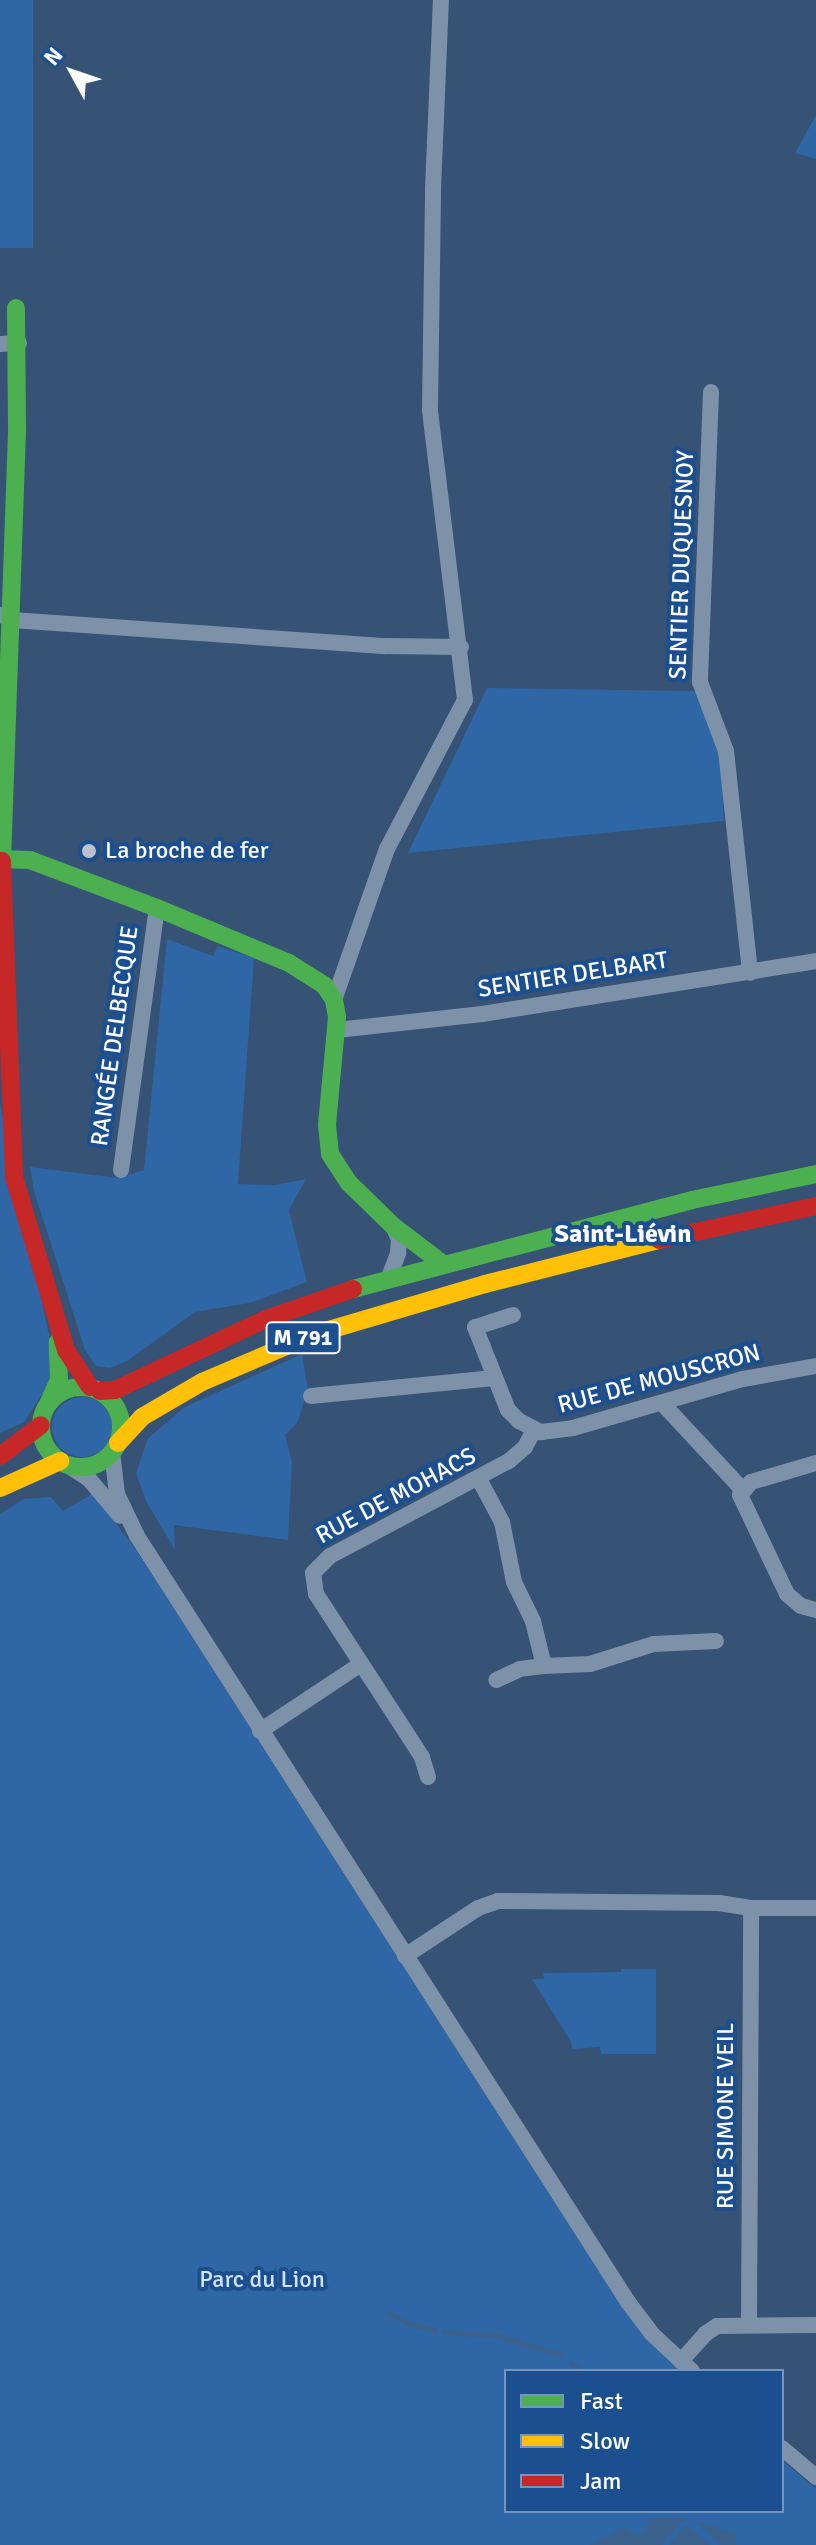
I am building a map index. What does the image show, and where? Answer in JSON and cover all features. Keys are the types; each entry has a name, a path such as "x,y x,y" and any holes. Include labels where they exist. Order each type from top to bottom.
{"street":[{"path":"441,0 434,152 430,410 461,647 463,709 387,849 334,1000 337,1030 327,1125 330,1154 349,1183 393,1226 443,1264"},
{"path":"16,308 19,343 6,618 1,859 3,989 14,1177 53,1314 71,1361 119,1413 122,1425 115,1448 117,1494 137,1536 260,1731 641,2321 687,2366 711,2329 749,2325 816,2325"},
{"path":"0,344 19,343"},
{"name":"SENTIER DUQUESNOY","path":"711,392 700,682 726,751 750,973"},
{"path":"6,618 386,646 461,647"},
{"path":"1,859 30,860 157,908 305,971 324,985 334,1000"},
{"name":"RANGÉE DELBECQUE","path":"121,1170 157,908"},
{"name":"SENTIER DELBART","path":"337,1030 482,1014 816,961"},
{"name":"M 791","path":"95,1389 115,1390 266,1319 389,1277 692,1200 816,1174"},
{"name":"M 791","path":"115,1448 142,1417 202,1382 312,1335 485,1284 728,1222 816,1206"},
{"path":"389,1277 398,1253 399,1239 393,1226"},
{"path":"0,1456 41,1425 60,1371 53,1314"},
{"name":"RUE DE MOUSCRON","path":"513,1315 475,1327 511,1414 534,1430 561,1431 759,1375 816,1366"},
{"path":"311,1396 494,1378"},
{"path":"49,1402 67,1389 95,1389"},
{"path":"662,1403 742,1489 741,1503 787,1594 801,1606 816,1610"},
{"path":"41,1425 47,1448 96,1486 137,1536"},
{"name":"RUE DE MOHACS","path":"428,1777 422,1757 316,1594 312,1579 317,1567 330,1556 479,1479 519,1454 534,1430"},
{"path":"0,1488 63,1463 94,1465 115,1448"},
{"path":"742,1489 751,1482 816,1463"},
{"path":"479,1479 502,1522 514,1582 533,1621 544,1666"},
{"path":"496,1680 520,1669 590,1664 654,1644 716,1641"},
{"path":"260,1731 361,1664"},
{"path":"405,1956 478,1908 498,1901 719,1903 751,1908 816,1908"},
{"name":"RUE SIMONE VEIL","path":"749,2325 751,1908"},
{"path":"784,2450 816,2477"}],"green space":[{"path":"0,0 33,0 33,248 0,248"},
{"path":"816,115 816,159 795,153"},
{"path":"487,688 695,691 704,705 720,754 724,821 408,853"},
{"path":"167,939 213,956 218,946 254,958 238,1184 275,1185 306,1179 289,1210 307,1282 250,1303 195,1312 127,1361 110,1368 96,1366 85,1350 34,1191 30,1167 119,1178 144,1170"},
{"path":"0,1102 54,1359 48,1385 24,1422 0,1433"},
{"path":"302,1354 308,1390 297,1423 285,1435 292,1462 288,1540 174,1525 175,1550 146,1501 136,1473 148,1438 185,1407"},
{"path":"82,1397 94,1399 103,1406 110,1415 110,1439 103,1448 94,1455 82,1457 70,1455 61,1448 54,1439 52,1427 54,1415 61,1406 70,1399"},
{"name":"Parc du Lion","path":"94,1493 140,1556 598,2270 679,2369 504,2369 504,2513 784,2513 784,2462 816,2489 816,2545 0,2545 0,1514 24,1499 51,1497 63,1511"},
{"path":"621,1969 656,1969 656,2054 601,2054 600,2047 572,2049 571,2042 532,1979 544,1979 543,1973 621,1972"}],"shaded area":[{"path":"650,2518 685,2518 661,2545 590,2545 624,2527 634,2534 645,2533"},
{"path":"696,2521 736,2534 736,2545 720,2545"},
{"path":"686,2525 706,2541 710,2545 669,2545"}],"waterway":[{"path":"389,2313 412,2325 434,2330"},
{"path":"444,2332 496,2335 561,2355"},
{"path":"571,2363 578,2369"}],"traffic: fast":[{"path":"2,861 17,426 16,308"},
{"path":"0,859 30,860 157,908 289,963 324,985 334,1000 337,1017 327,1125 330,1154 349,1183 393,1226 443,1264"},
{"path":"353,1289 692,1200 816,1174"},
{"path":"49,1402 59,1380 58,1342"},
{"path":"73,1387 89,1387 110,1398 121,1419 121,1427 121,1435 110,1456 89,1467 73,1467 59,1461 47,1449 41,1435 41,1419 47,1405 59,1393 73,1387"}],"traffic: slow":[{"path":"118,1443 142,1417 202,1382 312,1335 485,1284 659,1240"},
{"path":"0,1488 60,1461"}],"traffic: jam":[{"path":"2,861 14,1177 66,1350 90,1387"},
{"path":"659,1240 816,1206"},
{"path":"100,1391 115,1390 266,1319 353,1289"},
{"path":"0,1456 41,1425"}],"place":[{"name":"La broche de fer","path":"89,851"}],"district":[{"name":"Saint-Liévin","path":"623,1235"}]}
